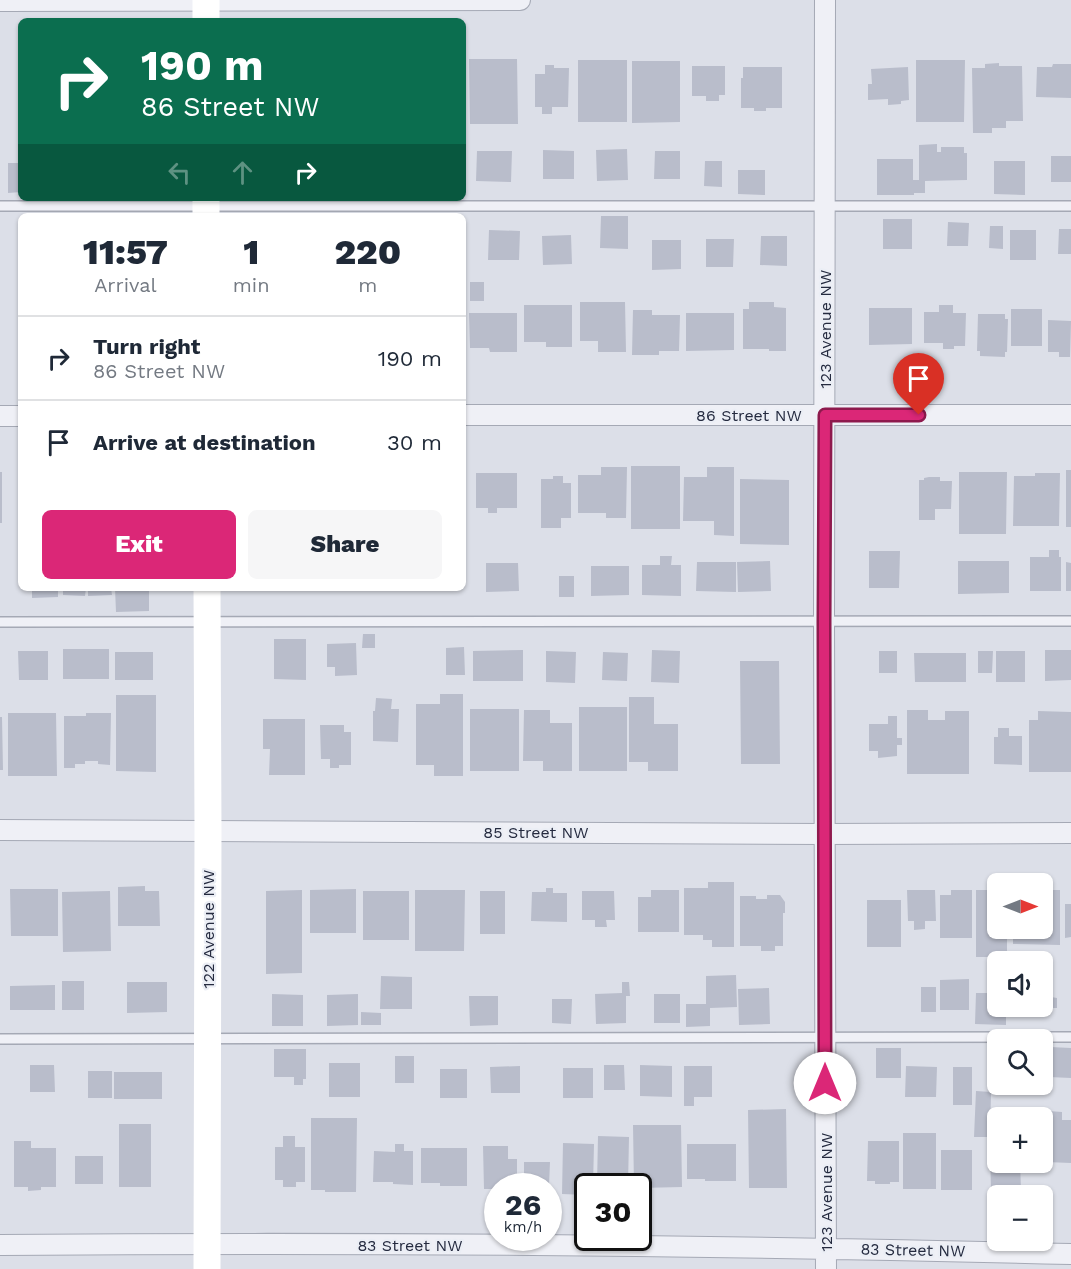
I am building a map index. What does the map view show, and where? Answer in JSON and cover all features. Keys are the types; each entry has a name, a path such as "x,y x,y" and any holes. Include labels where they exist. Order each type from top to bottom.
{"street":[{"path":"0,1 206,8 520,0"},
{"name":"123 Avenue NW","path":"825,0 826,1269"},
{"name":"86 Street NW","path":"466,415 1071,415"},
{"path":"0,416 18,416"},
{"name":"122 Avenue NW","path":"207,591 207,1256"},
{"name":"85 Street NW","path":"0,830 1071,833"},
{"name":"83 Street NW","path":"0,1245 207,1256 826,1248 1071,1254"}],"lane":[{"path":"0,206 1071,206"},
{"path":"0,622 1071,621"},
{"path":"0,1039 1071,1037"}],"building":[{"path":"469,59 517,59 518,124 470,124"},
{"path":"578,60 627,60 627,122 578,122"},
{"path":"916,60 965,60 964,122 916,122"},
{"path":"632,61 680,61 680,122 632,123"},
{"path":"999,63 999,66 1022,66 1023,121 1006,121 1006,128 992,128 992,133 973,133 972,68 985,68 985,64"},
{"path":"1053,64 1071,64 1071,98 1036,97 1037,67 1052,67"},
{"path":"545,65 554,65 554,68 569,68 568,107 552,107 552,114 542,114 542,107 535,107 535,74 545,74"},
{"path":"692,66 725,66 725,95 719,95 719,101 706,101 706,96 692,96"},
{"path":"743,67 782,67 782,108 754,111 754,108 741,108"},
{"path":"908,67 909,100 901,101 901,104 888,105 888,99 868,100 868,84 872,84 871,69"},
{"path":"937,144 937,152 941,152 941,147 964,147 964,153 967,153 967,180 925,181 925,193 914,193 914,195 877,195 877,159 913,159 913,180 919,180 919,145"},
{"path":"627,149 628,180 597,181 596,150"},
{"path":"543,150 574,151 574,179 543,179"},
{"path":"477,151 512,151 511,182 476,181"},
{"path":"655,151 680,151 680,179 654,179"},
{"path":"1051,156 1071,156 1071,182 1051,182"},
{"path":"705,161 722,161 722,187 704,186"},
{"path":"994,161 1025,161 1025,195 994,194"},
{"path":"8,163 18,163 18,192 8,193"},
{"path":"738,170 765,170 765,195 738,194"},
{"path":"601,216 628,216 628,249 600,248"},
{"path":"883,219 912,219 912,249 883,249"},
{"path":"948,222 969,223 968,246 947,246"},
{"path":"990,226 1003,226 1003,249 989,248"},
{"path":"1059,229 1071,229 1071,254 1058,254"},
{"path":"489,230 520,231 519,260 488,260"},
{"path":"1010,230 1036,230 1036,260 1010,260"},
{"path":"571,235 572,264 543,265 542,236"},
{"path":"761,236 787,236 787,266 760,265"},
{"path":"706,239 734,239 733,267 706,267"},
{"path":"652,240 681,240 681,269 652,270"},
{"path":"470,282 484,282 484,301 470,301"},
{"path":"580,302 625,302 626,352 598,352 598,341 580,341"},
{"path":"749,302 774,302 774,307 786,308 786,351 743,349 743,309 749,309"},
{"path":"524,305 572,305 572,347 546,347 546,342 524,342"},
{"path":"939,305 953,305 953,313 966,313 965,346 943,349 943,343 924,343 924,312 939,312"},
{"path":"869,308 912,308 912,344 869,345"},
{"path":"1011,309 1042,309 1042,346 1011,346"},
{"path":"633,310 652,310 652,315 680,315 679,351 659,351 659,355 632,355"},
{"path":"469,313 517,313 517,352 490,352 489,348 470,348"},
{"path":"686,313 734,313 734,350 686,351"},
{"path":"978,314 1005,314 1005,319 1008,319 1005,357 980,356 980,351 977,351"},
{"path":"1048,320 1071,321 1070,357 1059,357 1059,352 1048,352"},
{"path":"631,466 680,466 680,529 631,529"},
{"path":"601,467 627,467 626,518 606,518 606,513 578,513 578,475 601,475"},
{"path":"707,467 734,467 734,536 714,535 714,521 683,521 684,477 707,477"},
{"path":"1066,470 1071,470 1071,527 1066,527"},
{"path":"0,472 2,472 2,523 0,523"},
{"path":"959,472 1007,472 1006,534 959,534"},
{"path":"476,473 517,473 517,508 497,508 497,513 488,513 488,508 476,508"},
{"path":"1035,473 1060,473 1059,526 1013,526 1014,476 1035,476"},
{"path":"553,476 563,476 563,483 571,483 571,518 561,518 561,528 541,528 541,479 553,479"},
{"path":"940,477 940,481 952,481 951,509 935,509 935,520 919,520 919,480"},
{"path":"740,479 789,480 789,545 740,544"},
{"path":"1049,550 1059,550 1061,591 1030,591 1030,557 1049,557"},
{"path":"869,551 900,551 899,588 869,588"},
{"path":"660,556 672,556 671,565 681,565 681,596 642,595 642,565 660,565"},
{"path":"770,561 771,591 738,592 737,562"},
{"path":"958,561 1009,561 1009,593 958,594"},
{"path":"697,562 736,562 736,592 696,591"},
{"path":"1066,562 1071,563 1071,591 1066,591"},
{"path":"486,563 518,563 519,591 486,592"},
{"path":"591,566 629,566 629,595 591,596"},
{"path":"559,576 574,576 574,597 559,597"},
{"path":"32,591 58,591 58,597 32,598"},
{"path":"63,591 86,591 85,596 63,595"},
{"path":"88,591 111,591 112,595 88,596"},
{"path":"115,591 149,591 149,611 116,612"},
{"path":"363,634 375,634 375,648 362,648"},
{"path":"274,639 306,639 306,680 274,679"},
{"path":"356,643 357,675 335,676 335,667 327,667 327,644"},
{"path":"464,647 465,675 446,675 446,648"},
{"path":"63,649 109,649 109,679 63,679"},
{"path":"523,650 523,681 473,681 473,651"},
{"path":"652,650 680,651 679,683 651,682"},
{"path":"1045,650 1071,650 1071,680 1045,681"},
{"path":"18,651 48,651 48,680 19,680"},
{"path":"546,651 576,652 575,683 546,682"},
{"path":"879,651 897,651 897,673 879,673"},
{"path":"978,651 993,651 992,673 978,673"},
{"path":"996,651 1025,651 1025,682 996,682"},
{"path":"115,652 153,652 153,680 115,680"},
{"path":"603,652 628,653 627,681 602,680"},
{"path":"914,653 966,653 966,682 915,682"},
{"path":"740,661 779,661 780,764 741,764"},
{"path":"440,694 463,694 463,776 434,776 434,765 416,765 416,704 440,704"},
{"path":"116,695 156,695 156,772 116,771"},
{"path":"629,697 654,697 654,724 678,724 678,771 648,771 648,762 629,762"},
{"path":"376,698 392,699 391,709 399,709 398,742 373,741 373,711 375,711"},
{"path":"579,707 627,707 627,771 579,771"},
{"path":"470,709 519,709 519,771 470,771"},
{"path":"524,710 550,710 550,723 572,723 572,771 543,771 543,761 523,761"},
{"path":"907,710 928,710 928,720 945,720 945,711 969,711 969,774 907,774"},
{"path":"1038,711 1071,712 1071,772 1029,772 1029,720 1038,720"},
{"path":"8,713 56,713 57,776 8,776"},
{"path":"86,713 111,713 110,765 98,764 98,761 85,761 85,764 75,764 75,768 64,768 64,716 86,716"},
{"path":"888,716 897,716 897,738 902,738 902,745 897,745 897,756 878,758 878,751 869,751 869,724 888,724"},
{"path":"0,717 2,717 3,770 0,770"},
{"path":"263,719 305,719 305,775 269,775 270,749 263,749"},
{"path":"320,725 344,725 344,732 351,732 351,765 330,768 330,759 321,759"},
{"path":"998,728 1009,728 1009,736 1022,736 1022,765 994,764 994,737 998,737"},
{"path":"708,882 734,882 734,947 712,947 712,940 703,940 703,935 684,935 684,888 708,888"},
{"path":"145,886 145,891 159,891 160,926 118,926 118,887"},
{"path":"546,888 553,888 553,893 567,893 567,922 531,921 532,892 546,892"},
{"path":"10,889 58,889 58,936 11,936"},
{"path":"356,889 356,933 310,933 310,890"},
{"path":"302,890 302,973 266,974 266,891"},
{"path":"415,890 465,890 464,951 415,951"},
{"path":"651,890 679,890 679,932 638,932 638,897 651,897"},
{"path":"907,890 935,890 936,921 925,921 925,929 914,930 914,921 908,921"},
{"path":"951,890 972,890 972,938 940,938 940,895 951,895"},
{"path":"976,890 987,890 987,939 1007,939 1007,951 987,951 987,957 976,957"},
{"path":"1053,890 1060,890 1060,945 1013,944 1013,939 1053,939"},
{"path":"110,891 111,951 63,952 62,892"},
{"path":"363,891 409,891 409,940 363,940"},
{"path":"480,891 505,891 505,934 480,934"},
{"path":"582,891 614,891 615,920 606,920 607,927 595,927 595,920 582,920"},
{"path":"767,895 780,895 785,902 783,946 775,946 775,951 761,951 761,946 740,946 740,896 767,899"},
{"path":"867,900 901,900 901,947 867,947"},
{"path":"1065,904 1071,904 1071,937 1065,938"},
{"path":"736,975 737,1007 710,1008 710,1026 686,1027 686,1004 706,1004 706,976"},
{"path":"381,976 412,977 412,1009 380,1009"},
{"path":"969,979 969,1010 940,1010 940,980"},
{"path":"62,981 84,981 84,1010 62,1010"},
{"path":"127,982 167,982 167,1012 127,1013"},
{"path":"622,982 629,982 630,996 626,996 626,1023 596,1024 595,994 622,993"},
{"path":"55,985 55,1010 10,1010 10,986"},
{"path":"921,987 936,987 936,1012 921,1012"},
{"path":"769,988 770,1024 739,1025 738,989"},
{"path":"976,993 987,993 987,1017 1006,1017 1006,1025 975,1024"},
{"path":"272,994 303,995 303,1026 272,1026"},
{"path":"358,994 358,1025 327,1026 327,995"},
{"path":"654,994 680,994 680,1023 654,1023"},
{"path":"469,996 498,996 498,1025 470,1026"},
{"path":"1053,997 1057,998 1057,1008 1053,1008"},
{"path":"552,999 572,999 571,1024 552,1023"},
{"path":"361,1012 381,1013 381,1025 361,1025"},
{"path":"1053,1047 1071,1048 1071,1078 1053,1077"},
{"path":"876,1048 901,1048 901,1078 876,1078"},
{"path":"274,1049 306,1049 306,1079 303,1079 303,1085 294,1085 294,1077 274,1077"},
{"path":"395,1056 414,1056 414,1083 395,1083"},
{"path":"329,1063 360,1063 360,1097 329,1097"},
{"path":"30,1065 54,1065 55,1092 30,1092"},
{"path":"604,1065 624,1065 625,1090 604,1090"},
{"path":"640,1065 672,1066 672,1097 640,1096"},
{"path":"520,1066 520,1093 491,1093 490,1067"},
{"path":"684,1066 712,1066 712,1097 694,1097 694,1106 684,1106"},
{"path":"906,1066 937,1067 936,1097 905,1097"},
{"path":"953,1067 972,1067 972,1105 953,1105"},
{"path":"563,1068 593,1068 593,1098 563,1098"},
{"path":"440,1069 467,1069 467,1098 440,1098"},
{"path":"88,1071 112,1071 112,1098 88,1098"},
{"path":"114,1072 162,1072 162,1099 114,1099"},
{"path":"976,1091 987,1092 987,1095 991,1095 991,1107 987,1107 987,1137 974,1137"},
{"path":"786,1109 787,1188 749,1188 748,1110"},
{"path":"1053,1111 1062,1112 1062,1120 1071,1120 1071,1163 1053,1162"},
{"path":"311,1118 357,1118 356,1192 311,1190"},
{"path":"119,1124 151,1124 151,1187 119,1187"},
{"path":"633,1125 681,1125 682,1187 652,1188 652,1173 634,1173"},
{"path":"903,1133 936,1133 936,1189 903,1189"},
{"path":"283,1136 295,1136 295,1147 305,1147 305,1182 296,1182 296,1187 283,1187 283,1180 275,1180 275,1147 283,1147"},
{"path":"598,1136 629,1137 628,1173 597,1173"},
{"path":"14,1141 31,1141 31,1148 56,1148 56,1187 41,1187 41,1190 28,1191 28,1187 14,1187"},
{"path":"868,1141 899,1141 899,1182 875,1184 875,1181 867,1181"},
{"path":"563,1143 594,1144 593,1173 574,1173 574,1194 562,1194"},
{"path":"395,1144 404,1144 404,1151 413,1151 413,1185 373,1182 374,1151 395,1152"},
{"path":"687,1144 736,1144 736,1181 687,1179"},
{"path":"483,1146 508,1146 508,1159 517,1159 517,1173 484,1173 484,1189"},
{"path":"421,1148 467,1148 467,1186 421,1183"},
{"path":"941,1150 972,1150 972,1190 941,1190"},
{"path":"75,1156 103,1156 103,1184 75,1184"},
{"path":"524,1162 550,1162 550,1173 524,1173"},
{"path":"991,1173 1020,1173 1021,1185 991,1185"}],"route":[{"path":"825,1083 825,415 919,415"}]}
